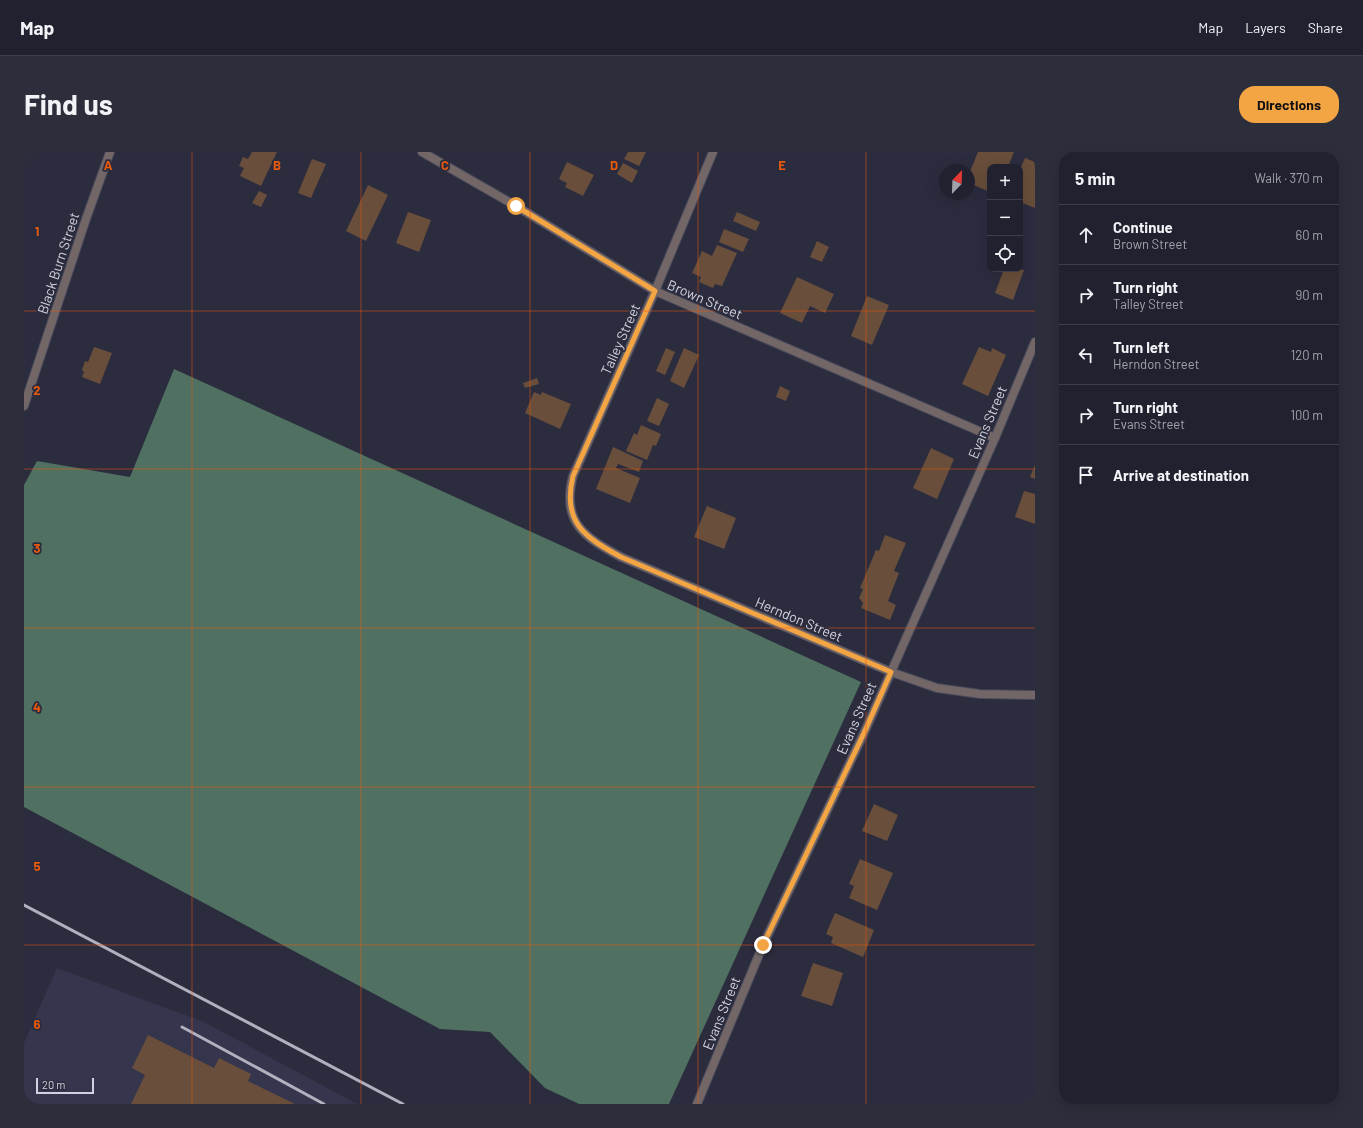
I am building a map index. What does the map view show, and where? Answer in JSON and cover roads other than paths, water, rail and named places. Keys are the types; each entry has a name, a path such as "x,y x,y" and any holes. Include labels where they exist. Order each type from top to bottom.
{"street":[{"name":"Black Burn Street","path":"24,406 86,219 110,152"},
{"name":"Brown Street","path":"422,152 516,206 655,291 994,438"},
{"name":"Talley Street","path":"572,516 570,491 573,476 655,291 713,152"},
{"name":"Evans Street","path":"697,1104 763,945 864,733 1035,342"},
{"name":"Herndon Street","path":"572,516 582,530 598,545 621,557 891,672 936,688 980,694 1035,695"}],"railway":[{"path":"24,905 403,1104"},
{"path":"182,1027 324,1104"}]}
